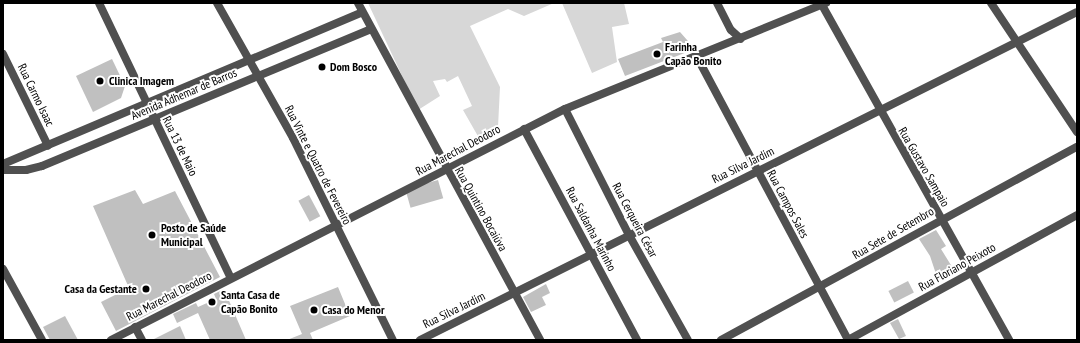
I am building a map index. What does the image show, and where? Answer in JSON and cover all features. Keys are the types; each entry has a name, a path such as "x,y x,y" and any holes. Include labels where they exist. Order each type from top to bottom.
{"street":[{"name":"Rua 13 de Maio","path":"99,3 230,278"},
{"name":"Rua Vinte e Quatro de Fevereiro","path":"217,3 257,77 293,138 393,340"},
{"name":"Rua Quintino Bocaiúva","path":"358,3 446,169 540,340"},
{"path":"717,3 731,30 742,39"},
{"path":"991,3 1016,43 1077,132"},
{"name":"Rua Marechal Deodoro","path":"111,340 230,278 336,227 565,109 742,39 824,4"},
{"name":"Rua Gustavo Sampaio","path":"824,4 879,112 1008,340"},
{"name":"Avenida Adhemar de Barros","path":"3,164 362,12"},
{"name":"Rua Silva Jardim","path":"420,340 1077,12"},
{"name":"Avenida Adhemar de Barros","path":"3,170 26,170 42,166 371,29"},
{"name":"Rua Carmo Isaac","path":"3,54 48,146"},
{"name":"Rua Campos Sales","path":"697,57 757,172 848,340"},
{"name":"Rua Cerqueira César","path":"565,109 629,235 688,340"},
{"name":"Rua Saldanha Marinho","path":"524,129 637,340"},
{"name":"Rua Sete de Setembro","path":"721,340 820,289 940,220 1077,147"},
{"name":"Rua Floriano Peixoto","path":"848,340 1077,216"},
{"path":"3,269 42,340"},
{"path":"135,327 142,340"}],"shaded area":[{"path":"368,3 554,3 524,16 508,9 470,26 500,87 498,127 479,138 463,110 472,106 458,76 447,82 445,79 433,81 440,96 418,110"},
{"path":"562,3 624,3 629,24 612,27 617,62 592,73"}],"building":[{"name":"Farinha Capão Bonito","path":"680,32 695,49 625,76 618,59 663,42 661,38"},
{"name":"Clinica Imagem","path":"112,59 125,86 121,98 93,112 76,76"},
{"path":"438,180 443,198 411,208 405,189"},
{"name":"Posto de Saúde Municipal","path":"135,190 143,204 175,191 220,277 116,331 101,302 129,288 93,206"},
{"path":"309,195 320,216 310,222 298,201"},
{"path":"936,230 946,246 941,249 954,270 938,280 930,256 919,239"},
{"path":"908,281 914,293 894,303 888,291"},
{"path":"546,284 550,293 542,297 546,305 531,312 523,297"},
{"path":"338,287 350,316 310,333 313,340 287,340 302,334 290,306"},
{"path":"224,289 246,340 210,340 198,313 177,323 173,314 196,303 198,307 216,299 214,294"},
{"path":"65,316 78,340 50,340 43,327"},
{"path":"898,319 906,336 899,339 890,323"},
{"path":"180,326 186,340 152,340"}],"place":[{"name":"Farinha Capão Bonito","path":"657,54"},
{"name":"Dom Bosco","path":"322,67"},
{"name":"Clinica Imagem","path":"100,81"},
{"name":"Posto de Saúde Municipal","path":"152,235"},
{"name":"Casa da Gestante","path":"146,289"},
{"name":"Santa Casa de Capão Bonito","path":"212,302"},
{"name":"Casa do Menor","path":"314,310"}]}
